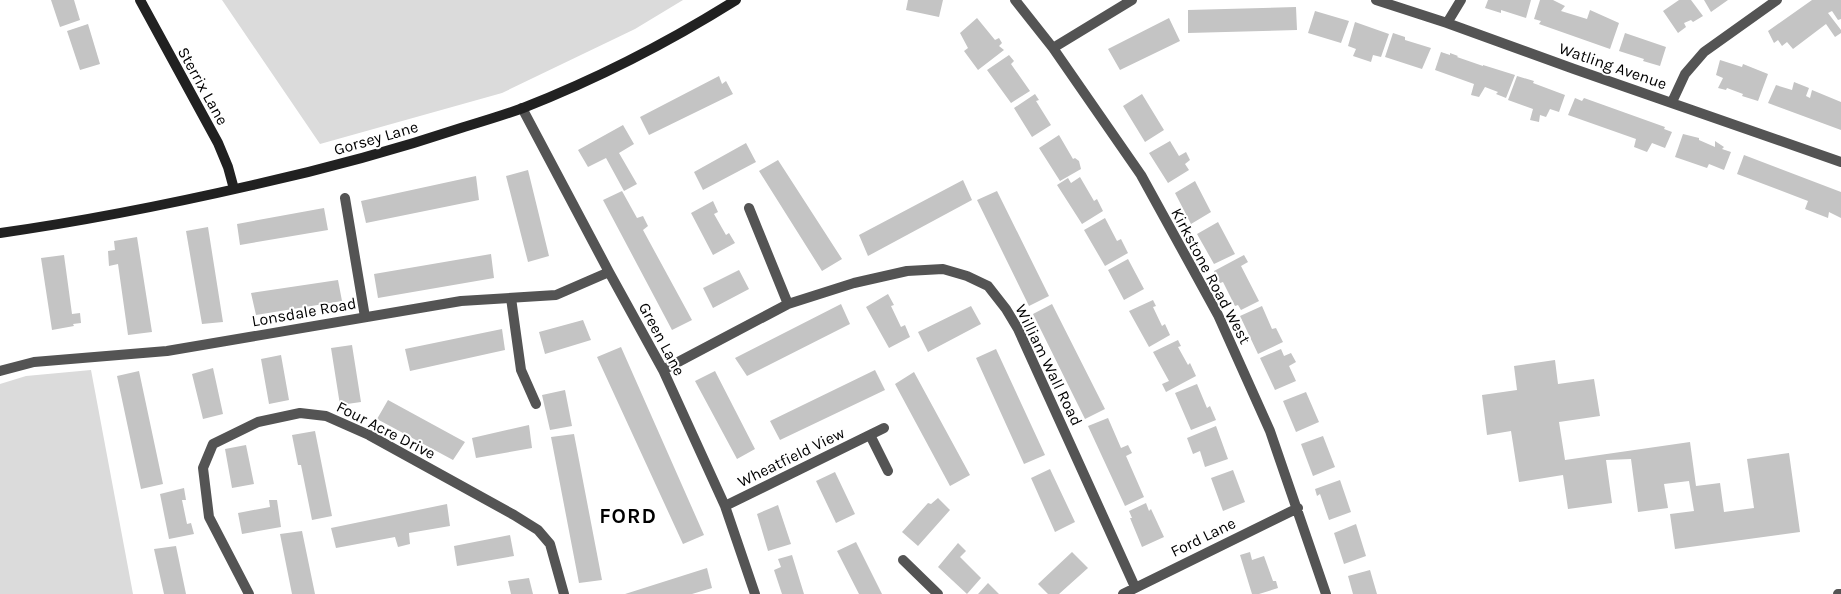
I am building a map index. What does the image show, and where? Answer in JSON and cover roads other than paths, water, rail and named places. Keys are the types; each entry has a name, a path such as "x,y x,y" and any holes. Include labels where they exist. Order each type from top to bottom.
{"main road":[{"name":"Sterrix Lane","path":"140,0 218,143 228,167 234,189"},
{"name":"Gorsey Lane","path":"0,232 37,228 170,204 343,164 410,145 522,108 636,56 736,0"}],"street":[{"name":"Kirkstone Road West","path":"1015,0 1053,48 1141,175 1218,316 1270,431 1326,594"},
{"path":"1053,48 1132,0"},
{"name":"Watling Avenue","path":"1376,0 1841,162"},
{"path":"1446,23 1461,0"},
{"path":"1672,102 1685,74 1704,52 1777,0"},
{"name":"Green Lane","path":"522,108 663,370 725,506 755,594"},
{"path":"345,198 365,317"},
{"path":"749,208 788,304"},
{"name":"William Wall Road","path":"663,370 788,304 854,283 907,270 943,269 967,276 988,286 1018,329 1135,587"},
{"name":"Lonsdale Road","path":"0,371 11,367 54,360 167,351 461,301 556,295 609,272"},
{"path":"510,298 521,370 536,404"},
{"name":"Four Acre Drive","path":"249,594 208,517 202,468 213,444 258,422 300,413 326,416 369,436 538,530 550,544 564,594"},
{"name":"Wheatfield View","path":"725,506 884,428"},
{"name":"Wheatfield View","path":"870,435 888,471"},
{"name":"Ford Lane","path":"1123,594 1298,508"},
{"path":"903,560 938,594"}],"district":[{"name":"FORD","path":"628,516"}]}
